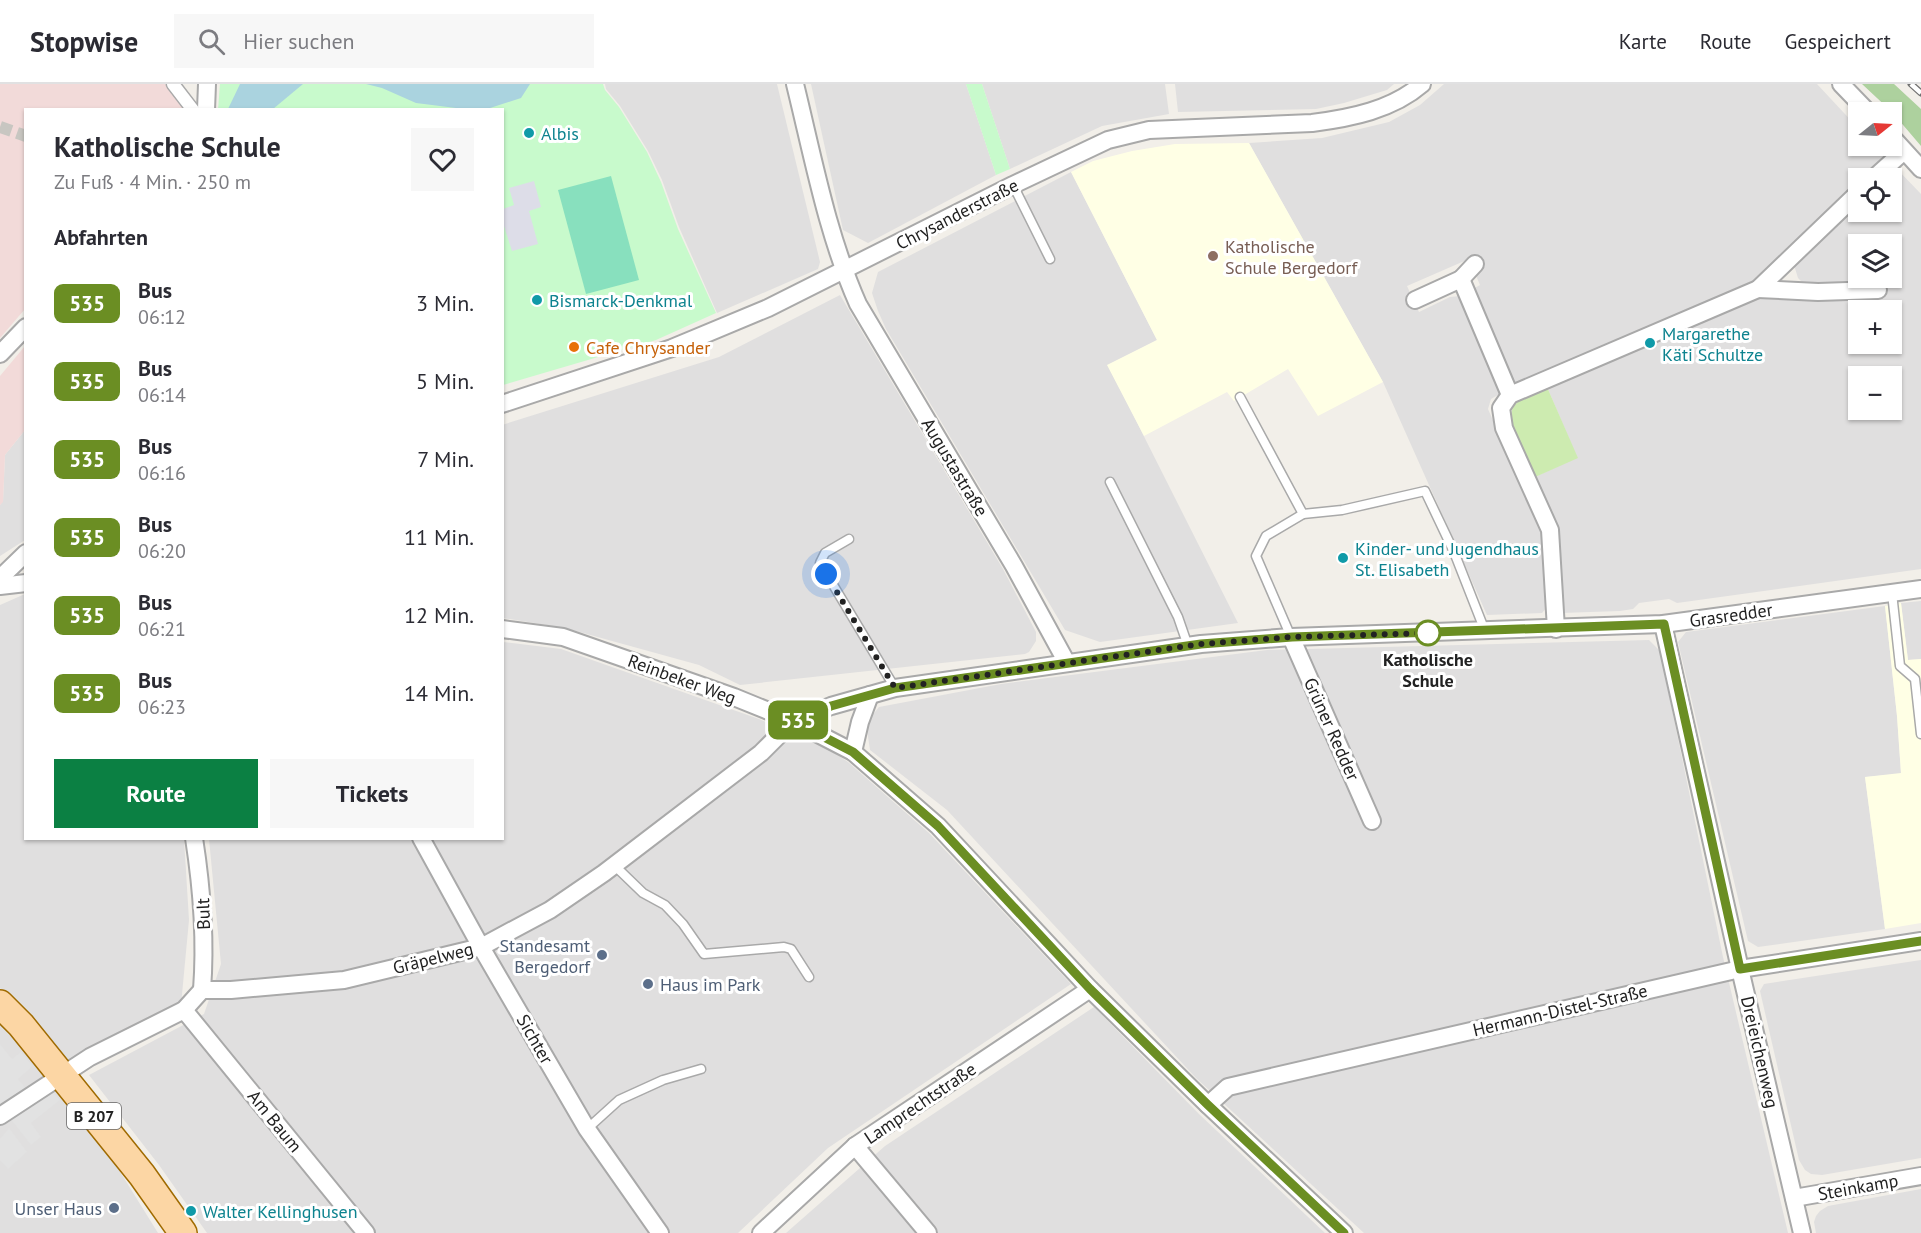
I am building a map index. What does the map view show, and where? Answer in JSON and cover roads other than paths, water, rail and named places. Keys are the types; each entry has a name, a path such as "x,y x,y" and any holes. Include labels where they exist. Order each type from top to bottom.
{"main road":[{"name":"B 207","path":"0,1004 21,1025 142,1175 183,1233"}],"street":[{"path":"173,84 191,108"},
{"path":"206,108 207,84"},
{"name":"Augustastraße","path":"795,84 832,234 858,304 1014,566 1067,663"},
{"name":"Chrysanderstraße","path":"504,403 672,348 768,308 1013,185 1078,154 1129,134 1176,128 1339,120 1383,107 1412,92 1422,84"},
{"path":"1841,84 1858,102"},
{"path":"1902,149 1921,169"},
{"path":"1885,168 1904,151"},
{"path":"1556,629 1550,530 1504,428 1501,408 1510,395 1758,289 1848,203"},
{"path":"1415,300 1461,279 1476,264"},
{"path":"1461,279 1510,395"},
{"path":"1758,289 1818,292 1878,290"},
{"path":"0,354 24,329"},
{"path":"0,578 24,555"},
{"path":"0,586 24,583"},
{"name":"Grasredder","path":"793,721 831,706 895,688 1188,646 1292,637 1664,624 1921,589"},
{"name":"Dreieichenweg","path":"1664,624 1740,969 1802,1233"},
{"name":"Reinbeker Weg","path":"504,629 563,636 734,697 793,721 853,752 938,826 1090,989 1208,1105 1344,1233"},
{"name":"Grüner Redder","path":"1292,637 1372,821"},
{"path":"853,752 860,722 870,695"},
{"name":"Gräpelweg","path":"202,990 231,990 344,980 480,947 550,910 614,865 761,753 793,721"},
{"name":"Bult","path":"194,840 203,892 205,954 202,990"},
{"name":"Sichter","path":"422,840 480,947 587,1129 660,1233"},
{"name":"Hermann-Distel-Straße","path":"1208,1105 1228,1087 1740,969 1921,941"},
{"name":"Lamprechtstraße","path":"761,1233 855,1146 1090,989"},
{"path":"0,1116 90,1057 184,1010 202,990"},
{"name":"Am Baum","path":"184,1010 366,1233"},
{"path":"855,1146 928,1233"},
{"name":"Steinkamp","path":"1794,1198 1921,1176"}],"lane":[{"path":"1013,185 1050,259"},
{"path":"1240,397 1304,514"},
{"path":"1110,482 1183,627 1188,646"},
{"path":"1292,637 1256,556 1266,536 1304,514 1342,510 1425,491 1454,552 1485,631"},
{"path":"849,539 825,553 820,563 895,688"},
{"path":"1892,593 1900,666 1915,679 1921,734"},
{"path":"614,865 644,893 665,905 683,924 704,954 784,947 791,949 809,977"},
{"path":"587,1129 619,1100 663,1080 701,1069"}],"water":[{"path":"240,84 303,84 274,108 228,108"},
{"path":"366,84 530,84 521,98 490,108 456,108 416,103 382,88"}],"tunnel":[{"path":"0,127 24,135"}],"railway":[{"path":"1911,84 1921,93"}],"place":[{"name":"Albis","path":"529,133"},
{"name":"Katholische Schule Bergedorf","path":"1213,256"},
{"name":"Bismarck-Denkmal","path":"537,300"},
{"name":"Margarethe Käti Schultze","path":"1650,343"},
{"name":"Cafe Chrysander","path":"574,347"},
{"name":"Kinder- und Jugendhaus St. Elisabeth","path":"1343,558"},
{"name":"Katholische Schule","path":"1428,633"},
{"name":"Standesamt Bergedorf","path":"602,955"},
{"name":"Haus im Park","path":"648,984"},
{"name":"Unser Haus","path":"114,1208"},
{"name":"Walter Kellinghusen","path":"191,1211"}]}
